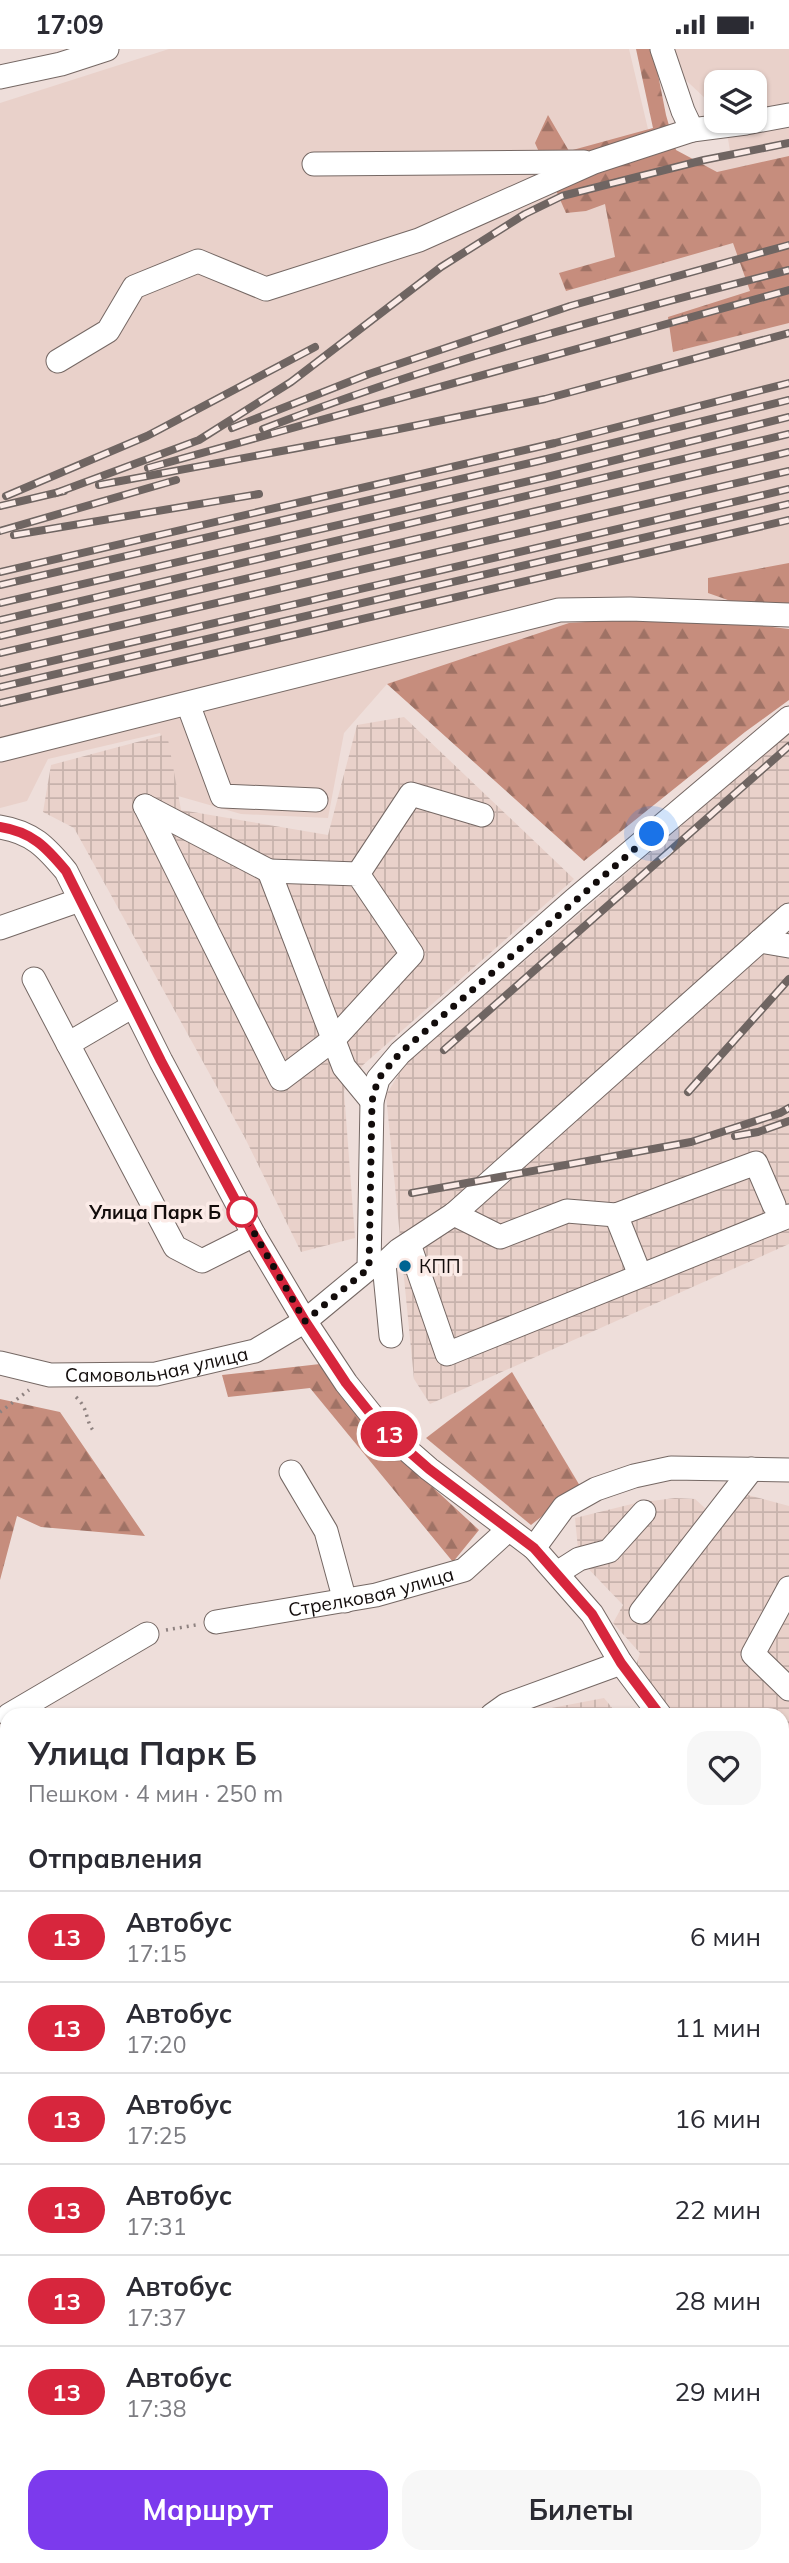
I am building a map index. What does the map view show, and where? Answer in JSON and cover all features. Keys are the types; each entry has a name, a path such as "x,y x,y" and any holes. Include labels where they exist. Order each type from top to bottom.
{"street":[{"path":"0,77 61,64 107,49"},
{"path":"662,49 682,111 692,130"},
{"path":"58,361 108,331 134,286 198,261 266,289 419,240 594,162 692,130 746,124 789,115"},
{"path":"314,164 594,162"},
{"path":"0,750 559,610 630,609 789,615"},
{"path":"188,703 222,796 316,800"},
{"path":"391,1336 376,1266 372,1101 378,1079 400,1053 574,900 789,718"},
{"path":"359,874 411,793 482,815"},
{"path":"145,806 270,871 359,874 412,954 334,1039 281,1079 145,806"},
{"path":"0,827 23,832 47,849 66,871 133,1006 254,1235 346,1383 382,1428 429,1469 534,1548 592,1614 621,1663 655,1708"},
{"path":"270,871 344,1067 372,1101"},
{"path":"0,927 80,900"},
{"name":"Самовольная улица","path":"0,1363 50,1374 156,1374 255,1352 305,1321 376,1266 454,1215 789,915"},
{"path":"760,941 789,946"},
{"path":"34,979 175,1247 202,1261 254,1235"},
{"path":"68,1044 133,1006"},
{"path":"409,1244 447,1354 640,1275 781,1210 756,1163 615,1215 567,1211 500,1237 454,1215"},
{"path":"615,1215 640,1275"},
{"path":"641,1612 759,1470 789,1462"},
{"path":"534,1548 564,1507 596,1489 621,1480 671,1468 789,1470"},
{"path":"291,1472 326,1531 345,1601"},
{"path":"557,1573 579,1559 609,1551 644,1512"},
{"name":"Стрелковая улица","path":"216,1622 376,1595 464,1570 508,1529"},
{"path":"789,1588 753,1654 789,1689"},
{"path":"23,1708 147,1634"},
{"path":"502,1708 621,1663"}],"path":[{"path":"147,1634 216,1622"}],"shaded area":[{"path":"169,49 629,49 657,167 730,151 727,133 767,133 767,70 704,70 704,97 672,67 668,49 789,49 789,593 771,591 387,684 344,733 328,818 241,814 178,796 160,733 48,759 27,801 0,808 0,103"},
{"path":"404,717 574,879 363,1065 344,1091 355,1238 301,1252 245,1138 74,828 43,812 51,765 167,734 181,810 328,835 357,725"},
{"path":"789,733 789,1244 430,1404 414,1379 386,1095 405,1064"},
{"path":"740,1493 789,1506 789,1708 671,1708 635,1669 640,1653 613,1623 623,1605 579,1559 575,1518 636,1503 675,1498 695,1499 716,1518"},
{"path":"604,1698 612,1708 552,1708"}],"green space":[{"path":"636,49 653,49 676,150 717,172 789,156 789,323 673,352 668,317 750,291 733,243 566,291 559,273 615,257 605,204 586,211 566,213 535,143 548,115 569,151 653,128"},
{"path":"789,563 789,606 742,605 708,593 708,578"},
{"path":"685,616 789,629 789,700 584,861 387,684 569,623"},
{"path":"320,1364 387,1445 479,1530 453,1562 310,1388 228,1397 222,1375"},
{"path":"512,1372 580,1486 531,1525 426,1438"},
{"path":"0,1399 60,1412 145,1536 41,1527 17,1516 0,1580"}],"railway":[{"path":"56,493 199,440 291,382 441,267 525,214 562,196 704,160 789,143"},
{"path":"232,428 369,374 570,306 789,245"},
{"path":"263,429 392,382 524,341 789,270"},
{"path":"148,468 789,290"},
{"path":"99,485 545,399 789,333"},
{"path":"6,496 147,436 315,347"},
{"path":"0,572 555,443 789,383"},
{"path":"0,585 539,461 789,400"},
{"path":"0,603 551,476 789,417"},
{"path":"0,620 789,434"},
{"path":"0,636 789,452"},
{"path":"0,653 789,471"},
{"path":"0,531 176,480"},
{"path":"0,673 789,489"},
{"path":"0,506 64,491"},
{"path":"14,535 259,494"},
{"path":"0,687 789,504"},
{"path":"0,703 789,520"},
{"path":"444,1050 789,746"},
{"path":"688,1092 789,979"},
{"path":"412,1193 691,1142 789,1108"},
{"path":"735,1136 758,1132 789,1121"}],"bus line":[{"name":"13","path":"0,827 23,832 47,849 66,871 161,1061 254,1235 346,1383 382,1428 429,1469 534,1548 592,1614 621,1663 654,1708"}],"place":[{"name":"Улица Парк Б","path":"242,1212"},
{"name":"КПП","path":"405,1266"}],"route":[{"path":"242,1212 305,1321 369,1268 372,1101 378,1079 400,1053 652,834"}]}
